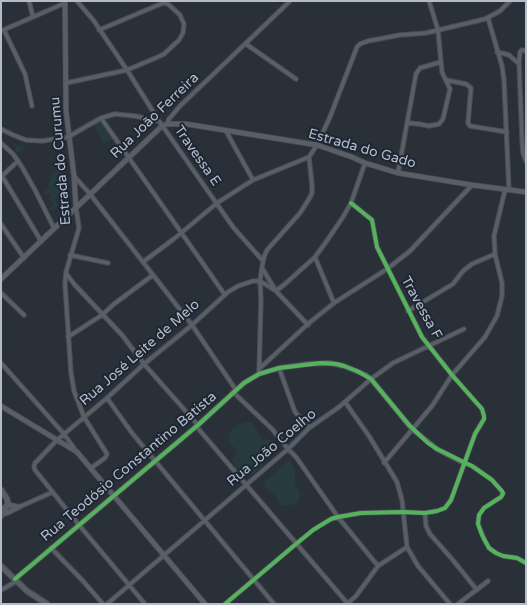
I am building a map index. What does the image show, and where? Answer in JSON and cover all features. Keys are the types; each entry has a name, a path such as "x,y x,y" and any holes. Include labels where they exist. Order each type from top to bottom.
{"main road":[{"path":"1,490 7,499 8,505 2,513"},
{"path":"1,566 37,598 47,604"}],"street":[{"path":"29,1 33,17"},
{"name":"Travessa E","path":"77,1 94,21 127,70 159,122 232,227 263,262"},
{"name":"Rua João Ferreira","path":"1,279 162,126 167,124 169,119 180,106 290,1"},
{"path":"408,123 429,126 440,124 443,119 450,89 442,72 438,30 429,1"},
{"path":"502,1 505,6"},
{"path":"510,1 488,18 426,33 400,35 360,44 353,54 330,117 310,157 312,193 300,213 267,250 263,262 260,281 261,300 259,371 308,364 337,364 371,378 412,429 437,449 472,466 492,480 503,493 501,497 484,508 479,515 478,524 485,541 496,553 503,556 517,558 526,563"},
{"path":"32,106 25,74 2,30 65,2"},
{"name":"Estrada do Curumu","path":"65,2 68,137 74,176 79,228 66,272 65,292 72,381 74,391 84,417 107,453 105,458 91,468"},
{"path":"66,82 127,70 164,54 179,40 183,33 184,24 182,17 166,3 162,3 99,30"},
{"path":"384,463 432,406 452,375 485,337 497,316 501,303 503,289 501,274 495,254 494,241 495,231 507,190 504,80 488,18"},
{"path":"246,44 296,80"},
{"path":"526,51 522,50 520,52 519,64 524,139 523,154 526,161"},
{"path":"497,52 508,55 519,64"},
{"path":"398,173 415,78 418,71 424,67 441,62"},
{"path":"446,80 466,84 471,88 469,126 506,132"},
{"path":"1,129 31,141 42,141 68,137 101,118 120,113 159,122"},
{"path":"101,118 224,295"},
{"name":"Estrada do Gado","path":"167,124 186,124 317,145 365,163 398,173 472,186 526,192"},
{"path":"226,131 253,180"},
{"path":"1,142 13,154 36,190 54,228"},
{"path":"143,262 216,203 253,180 310,157"},
{"path":"18,161 1,177 41,241"},
{"path":"276,291 315,256 338,226 351,203 365,163"},
{"path":"74,176 90,194 192,325 234,391 272,429 302,464 338,516 378,566"},
{"name":"Rua Teodósio Constantino Batista","path":"1,590 16,580 79,524 197,426 234,391 259,371 334,303 387,268 417,244 444,213 472,186"},
{"name":"Travessa F","path":"351,203 372,220 377,247 422,337 452,375 482,409 484,416 475,434 464,463"},
{"path":"1,224 24,258"},
{"path":"408,311 454,284 463,271 472,264 495,254"},
{"path":"70,255 108,263"},
{"path":"315,256 334,303"},
{"path":"262,267 276,291 308,325"},
{"path":"66,272 74,284 122,335 144,364 347,604 356,596 378,566 407,547"},
{"path":"68,337 102,315 114,304 154,275"},
{"path":"260,281 276,291"},
{"name":"Rua José Leite de Melo","path":"53,492 35,470 34,463 57,440 107,398 144,364 192,325 224,295 244,283 260,281"},
{"path":"1,293 24,315"},
{"name":"Rua João Coelho","path":"108,604 129,584 164,556 288,449 309,428 345,402 371,378 393,364 464,329"},
{"path":"1,363 64,434 77,452 205,604"},
{"path":"278,368 295,412 309,428"},
{"path":"107,398 121,420 274,604"},
{"path":"345,402 394,476 400,488 407,547 418,566 450,604"},
{"path":"1,406 77,452"},
{"path":"225,604 296,544 323,523 338,516 361,513 425,513 442,510 448,506 451,500 464,463"},
{"path":"2,513 53,492 145,604"},
{"path":"8,505 19,507"},
{"path":"425,513 426,526 430,534 477,590"},
{"path":"51,548 103,604"},
{"path":"458,604 488,581"}],"green space":[{"path":"101,120 112,135 112,138 104,144 98,135 99,134 96,133 97,131 93,124"},
{"path":"15,143 17,146 21,145 25,147 25,149 17,153 15,150 16,147 13,145"},
{"path":"61,169 70,189 66,192 62,192 55,200 57,208 54,210 48,209 53,205 49,198 51,193 45,195 44,192 48,189 51,174"},
{"path":"248,422 253,423 259,436 263,440 270,440 271,443 265,448 268,455 261,461 263,466 251,475 247,471 243,470 240,472 236,469 232,460 238,453 229,441 228,437 233,428 237,425"},
{"path":"290,460 295,469 295,483 301,496 296,504 286,506 281,505 276,496 265,487 264,482"}],"cycle path":[{"path":"225,604 313,530 331,519 361,513 425,513 445,508 451,500 475,434 484,419 482,409 452,375 422,337 377,247 372,220 351,203"},
{"path":"15,579 198,425 244,383 259,374 279,368 321,363 344,366 371,379 409,425 428,443 472,466 492,480 503,494 501,497 484,508 479,515 478,524 482,535 489,548 496,553 503,556 517,558 526,563"}]}
